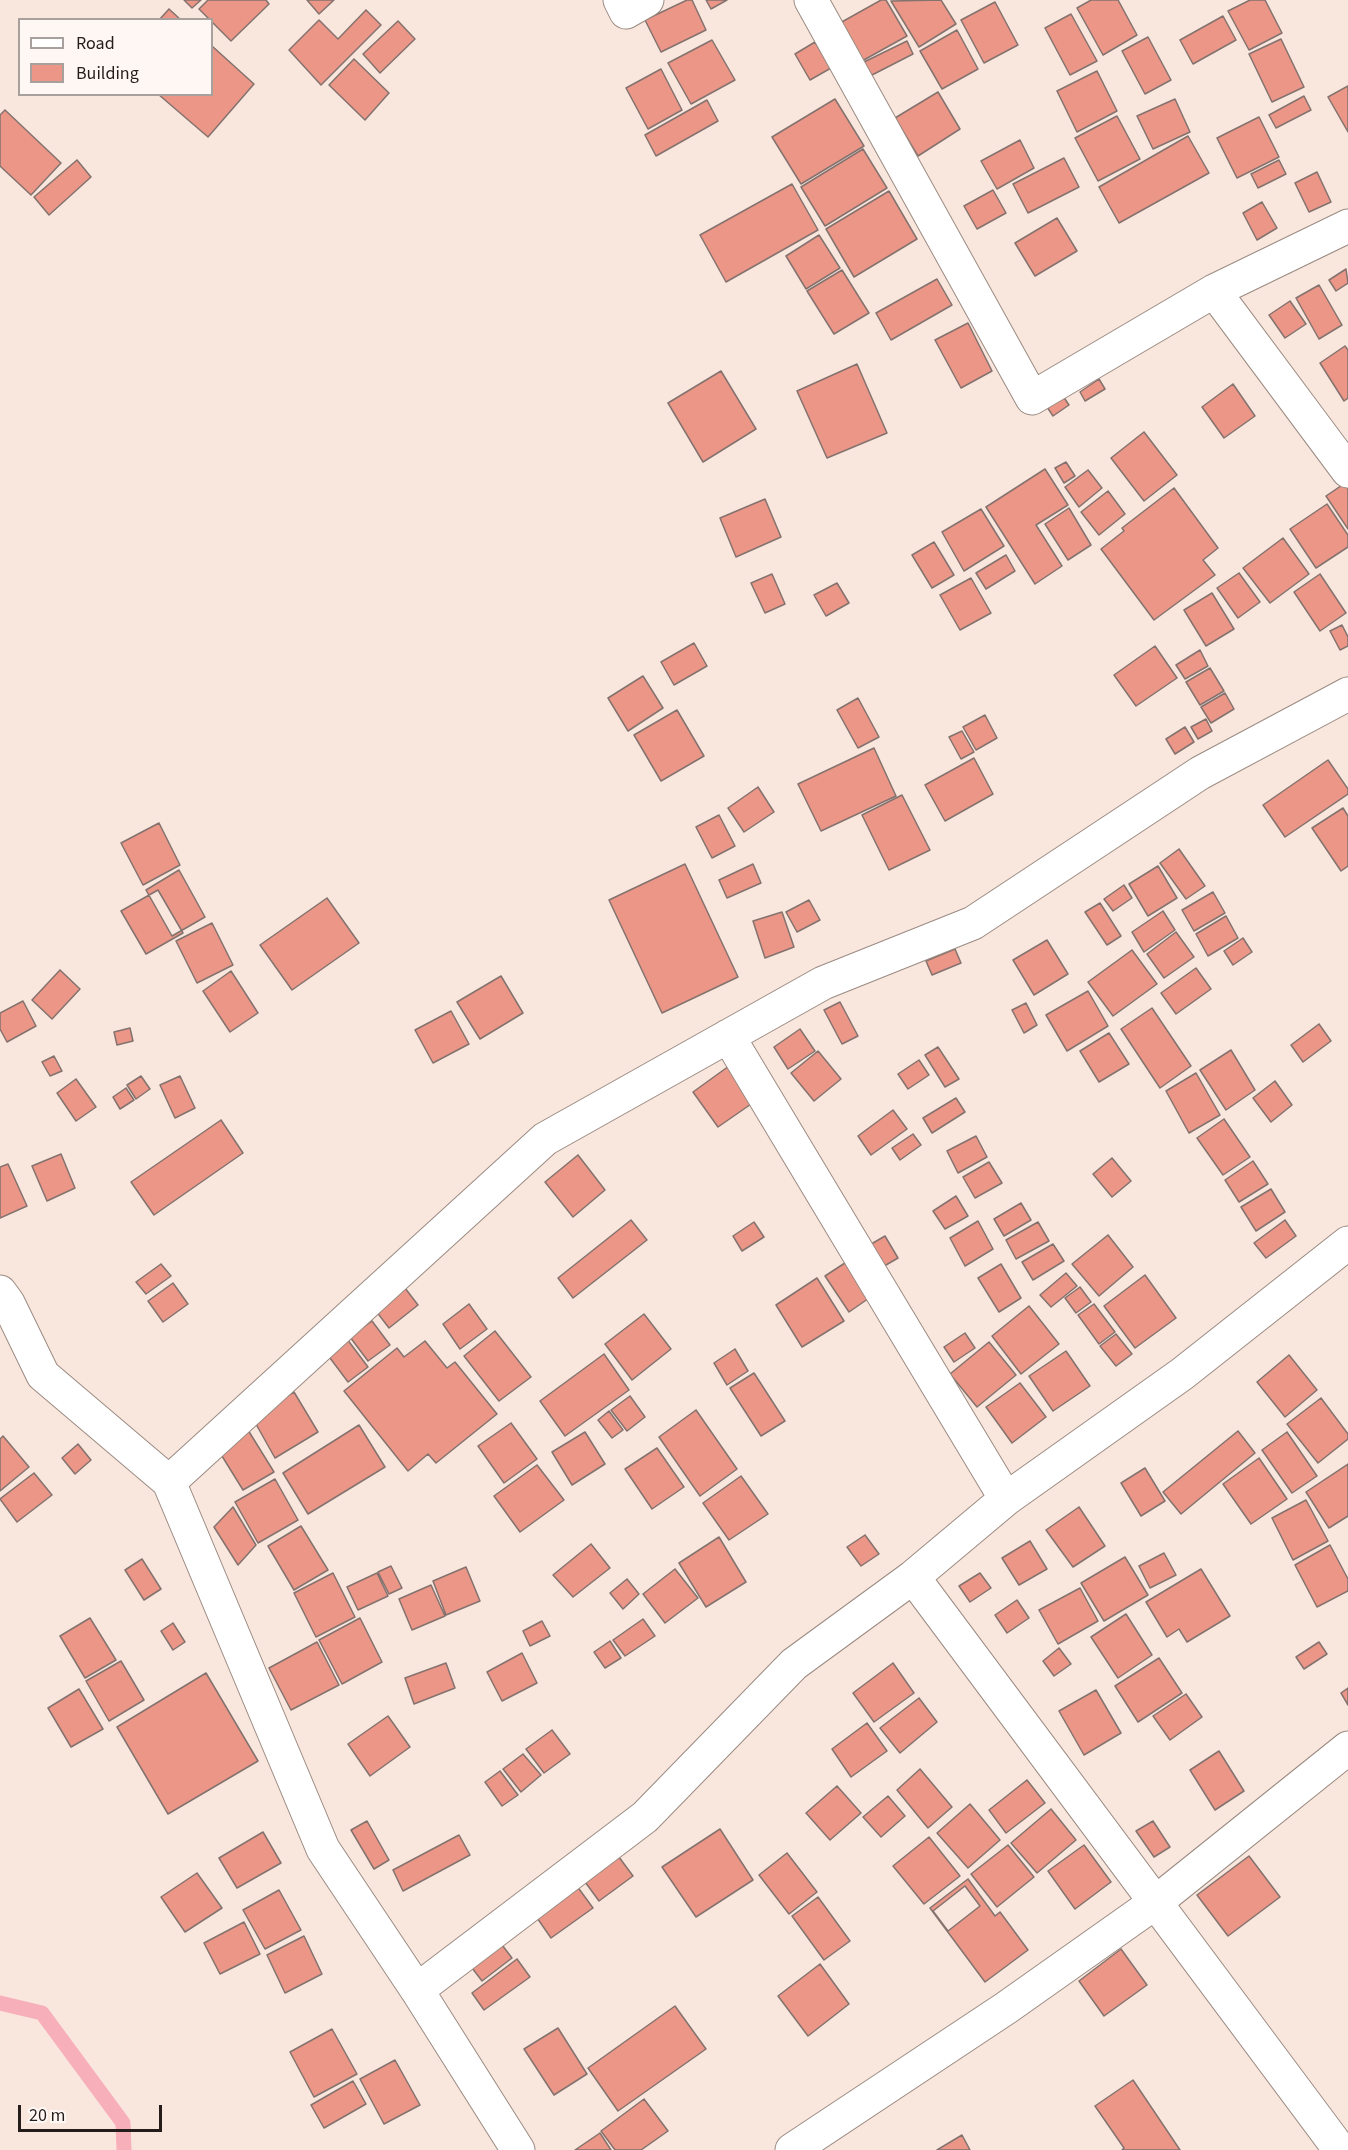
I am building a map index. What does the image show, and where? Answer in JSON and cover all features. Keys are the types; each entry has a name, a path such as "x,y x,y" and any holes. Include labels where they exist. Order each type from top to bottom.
{"street":[{"path":"620,0 626,12 647,0"},
{"path":"811,0 1032,398 1214,291 1348,226"},
{"path":"1214,291 1348,471"},
{"path":"169,1482 544,1139 823,982 973,923 1200,773 1348,694"},
{"path":"728,1036 1006,1500"},
{"path":"417,1990 645,1817 794,1664 913,1577 1006,1500 1182,1374 1348,1244"},
{"path":"0,1292 43,1375 169,1482 323,1849 417,1990 518,2150"},
{"path":"913,1577 1340,2150"},
{"path":"792,2150 1006,2008 1156,1902 1348,1748"}],"building":[{"path":"184,0 201,0 192,8"},
{"path":"208,0 266,0 269,4 231,41 213,23 213,18 208,18 199,9"},
{"path":"307,0 334,0 319,14"},
{"path":"687,0 692,0 706,30 661,52 645,20"},
{"path":"706,0 727,0 711,9"},
{"path":"881,0 886,0 907,36 862,61 840,23"},
{"path":"941,0 956,24 919,47 891,1"},
{"path":"1091,0 1118,0 1137,35 1103,55 1077,8"},
{"path":"1250,0 1265,0 1282,33 1249,50 1228,11"},
{"path":"995,2 1018,45 984,63 961,20"},
{"path":"169,9 179,18 161,18"},
{"path":"366,10 381,25 321,85 289,50 319,20 338,39"},
{"path":"1071,14 1097,61 1070,75 1045,28"},
{"path":"1223,16 1236,40 1193,64 1180,40"},
{"path":"398,21 415,39 380,73 363,54"},
{"path":"957,30 978,69 942,89 920,51"},
{"path":"1148,37 1171,80 1145,94 1122,51"},
{"path":"1281,39 1304,87 1272,102 1249,54"},
{"path":"712,40 735,80 691,104 668,63"},
{"path":"907,41 913,54 870,76 864,62"},
{"path":"815,42 831,68 810,80 795,54"},
{"path":"213,47 254,84 208,137 160,96 213,96"},
{"path":"354,59 389,93 365,120 329,85"},
{"path":"661,69 682,110 648,129 626,88"},
{"path":"1097,71 1117,111 1077,132 1057,91"},
{"path":"1348,86 1348,132 1328,97"},
{"path":"938,92 960,129 918,156 895,118"},
{"path":"1304,96 1311,110 1276,128 1269,115"},
{"path":"835,99 864,146 801,184 772,137"},
{"path":"1175,99 1190,132 1153,149 1137,116"},
{"path":"707,100 718,121 656,156 645,135"},
{"path":"5,110 61,163 31,195 0,166 0,115"},
{"path":"1117,116 1140,159 1098,181 1075,138"},
{"path":"1259,117 1279,157 1237,178 1217,138"},
{"path":"1188,136 1209,173 1119,223 1099,187"},
{"path":"1020,140 1034,168 997,189 981,161"},
{"path":"863,149 887,188 825,226 801,187"},
{"path":"1064,158 1079,187 1028,213 1013,184"},
{"path":"77,160 91,177 49,215 34,197"},
{"path":"1279,160 1286,174 1258,188 1251,174"},
{"path":"1317,172 1331,202 1309,212 1295,183"},
{"path":"792,184 818,230 726,282 700,235"},
{"path":"993,190 1006,213 977,229 964,206"},
{"path":"889,191 917,239 854,277 826,229"},
{"path":"1262,202 1277,228 1257,240 1243,213"},
{"path":"1057,218 1077,251 1035,276 1015,243"},
{"path":"819,235 840,268 806,289 786,256"},
{"path":"1346,269 1348,283 1336,291 1329,280"},
{"path":"842,270 869,313 834,334 807,291"},
{"path":"937,279 952,305 891,340 876,313"},
{"path":"1319,285 1342,325 1319,339 1296,298"},
{"path":"1290,301 1306,324 1285,338 1269,315"},
{"path":"968,323 992,371 961,388 935,340"},
{"path":"1345,346 1348,350 1348,398 1344,401 1320,363"},
{"path":"857,364 887,433 827,458 797,391"},
{"path":"721,371 756,429 703,462 668,403"},
{"path":"1099,379 1105,389 1085,401 1080,392"},
{"path":"1233,384 1255,416 1224,438 1202,407"},
{"path":"1063,396 1069,405 1053,416 1047,407"},
{"path":"1144,432 1177,475 1144,501 1111,458"},
{"path":"1066,462 1075,476 1064,483 1055,468"},
{"path":"1045,469 1068,505 1036,525 1062,566 1035,584 986,507"},
{"path":"1088,470 1102,488 1079,507 1065,487"},
{"path":"1348,481 1348,529 1326,496"},
{"path":"1174,488 1218,548 1203,560 1215,575 1154,620 1101,549 1124,531 1122,528"},
{"path":"1108,491 1125,514 1099,535 1081,512"},
{"path":"765,499 781,537 736,557 720,518"},
{"path":"1327,504 1348,535 1348,547 1316,568 1290,529"},
{"path":"1069,508 1091,545 1068,560 1045,524"},
{"path":"981,509 1004,546 964,571 942,532"},
{"path":"1283,538 1309,574 1270,603 1243,568"},
{"path":"934,542 954,575 932,588 912,555"},
{"path":"1006,555 1015,571 986,589 976,573"},
{"path":"1239,573 1260,602 1238,618 1217,588"},
{"path":"772,574 785,604 765,613 751,583"},
{"path":"1320,574 1346,613 1320,631 1294,592"},
{"path":"971,578 991,613 960,630 940,595"},
{"path":"837,583 849,603 826,616 814,595"},
{"path":"1212,593 1234,629 1206,646 1184,610"},
{"path":"1342,625 1348,637 1348,646 1340,650 1330,631"},
{"path":"694,643 707,666 674,685 661,662"},
{"path":"1155,646 1177,678 1136,706 1114,675"},
{"path":"1200,650 1208,666 1185,679 1176,665"},
{"path":"1210,668 1224,691 1200,705 1186,682"},
{"path":"643,676 663,708 628,731 608,698"},
{"path":"1225,693 1234,709 1211,723 1201,707"},
{"path":"858,698 879,737 858,748 837,710"},
{"path":"677,710 704,756 661,781 634,735"},
{"path":"985,715 997,738 976,750 963,727"},
{"path":"1206,719 1212,731 1198,739 1191,727"},
{"path":"1185,727 1194,742 1175,754 1166,739"},
{"path":"962,731 974,752 961,759 949,737"},
{"path":"874,748 896,796 821,831 798,784"},
{"path":"974,758 993,794 945,821 925,785"},
{"path":"1328,760 1348,789 1348,794 1285,837 1263,805"},
{"path":"758,787 774,812 744,832 728,808"},
{"path":"902,795 930,850 889,870 862,815"},
{"path":"1343,808 1348,816 1348,866 1341,871 1312,828"},
{"path":"719,815 735,846 712,858 696,827"},
{"path":"159,823 180,865 143,885 121,843"},
{"path":"1179,849 1205,886 1186,899 1160,863"},
{"path":"685,864 738,977 662,1013 609,900"},
{"path":"753,864 761,883 727,898 719,880"},
{"path":"1158,866 1177,898 1148,916 1129,884"},
{"path":"179,870 205,917 172,936 146,890"},
{"path":"1124,885 1132,898 1113,911 1104,899"},
{"path":"158,890 183,933 146,954 121,911"},
{"path":"1213,892 1225,913 1194,931 1182,910"},
{"path":"327,898 359,943 292,990 260,945"},
{"path":"809,900 820,920 797,932 786,912"},
{"path":"1100,903 1121,936 1107,945 1085,912"},
{"path":"1163,911 1175,930 1144,952 1132,932"},
{"path":"782,912 794,947 765,958 753,921"},
{"path":"1226,916 1238,938 1208,956 1196,934"},
{"path":"212,923 233,965 197,983 176,941"},
{"path":"1176,932 1194,957 1164,978 1147,954"},
{"path":"1243,938 1252,952 1233,965 1224,951"},
{"path":"1047,940 1068,974 1034,995 1013,960"},
{"path":"955,949 961,963 932,975 926,961"},
{"path":"1132,950 1157,984 1113,1016 1088,982"},
{"path":"1196,968 1211,989 1176,1014 1161,993"},
{"path":"60,970 80,989 52,1019 32,1000"},
{"path":"231,971 258,1013 230,1032 203,991"},
{"path":"501,976 523,1013 480,1039 457,1002"},
{"path":"1088,991 1108,1026 1067,1051 1046,1015"},
{"path":"23,1001 36,1026 7,1042 0,1029 0,1013"},
{"path":"840,1002 858,1036 842,1044 824,1010"},
{"path":"1026,1003 1037,1025 1024,1033 1012,1010"},
{"path":"1152,1008 1191,1066 1160,1088 1121,1029"},
{"path":"451,1011 469,1044 433,1063 415,1030"},
{"path":"1319,1024 1331,1041 1303,1062 1291,1045"},
{"path":"130,1028 133,1041 117,1045 114,1032"},
{"path":"800,1029 815,1051 788,1069 774,1047"},
{"path":"1109,1033 1129,1064 1099,1082 1080,1051"},
{"path":"938,1047 959,1079 945,1087 925,1055"},
{"path":"1231,1050 1255,1090 1226,1110 1200,1070"},
{"path":"818,1051 841,1079 814,1101 791,1073"},
{"path":"54,1056 62,1071 50,1076 42,1062"},
{"path":"919,1060 929,1075 908,1089 898,1074"},
{"path":"729,1066 754,1102 718,1127 693,1092"},
{"path":"1196,1073 1220,1115 1189,1133 1166,1091"},
{"path":"141,1076 150,1089 136,1099 127,1085"},
{"path":"180,1076 195,1108 175,1118 160,1085"},
{"path":"76,1079 96,1107 76,1121 57,1093"},
{"path":"1275,1081 1292,1105 1271,1122 1253,1098"},
{"path":"126,1088 134,1100 120,1109 113,1097"},
{"path":"956,1098 965,1112 932,1133 923,1118"},
{"path":"893,1110 907,1129 871,1155 858,1136"},
{"path":"1224,1119 1250,1157 1223,1175 1197,1138"},
{"path":"221,1120 243,1153 154,1215 131,1182"},
{"path":"913,1134 921,1145 900,1160 892,1148"},
{"path":"976,1136 987,1157 958,1173 947,1151"},
{"path":"61,1154 75,1188 47,1201 32,1166"},
{"path":"578,1155 605,1190 573,1217 545,1182"},
{"path":"1112,1158 1131,1181 1112,1197 1093,1174"},
{"path":"1253,1161 1268,1184 1239,1202 1225,1180"},
{"path":"989,1162 1002,1183 975,1198 963,1177"},
{"path":"8,1164 27,1206 0,1218 0,1167"},
{"path":"1271,1189 1285,1212 1256,1231 1241,1207"},
{"path":"956,1196 968,1216 945,1229 933,1211"},
{"path":"1021,1203 1031,1220 1004,1236 994,1219"},
{"path":"631,1220 647,1240 573,1298 558,1278"},
{"path":"1285,1220 1296,1236 1266,1258 1254,1243"},
{"path":"978,1221 993,1249 965,1266 950,1238"},
{"path":"754,1222 764,1237 742,1251 733,1236"},
{"path":"1038,1222 1049,1241 1016,1259 1006,1240"},
{"path":"1108,1235 1133,1267 1099,1296 1072,1264"},
{"path":"885,1236 898,1258 874,1272 861,1250"},
{"path":"1053,1244 1064,1261 1033,1280 1022,1262"},
{"path":"851,1259 875,1294 849,1312 825,1276"},
{"path":"161,1264 171,1276 146,1294 136,1282"},
{"path":"1001,1264 1021,1298 999,1312 978,1278"},
{"path":"1066,1273 1077,1286 1051,1307 1040,1295"},
{"path":"1145,1275 1176,1318 1135,1348 1104,1306"},
{"path":"817,1278 844,1321 802,1347 776,1305"},
{"path":"173,1283 188,1304 163,1322 148,1301"},
{"path":"1080,1287 1091,1302 1076,1313 1065,1298"},
{"path":"405,1288 418,1305 389,1328 376,1311"},
{"path":"469,1304 487,1329 460,1349 443,1324"},
{"path":"1094,1304 1115,1332 1099,1344 1078,1315"},
{"path":"1029,1306 1059,1344 1021,1374 992,1336"},
{"path":"644,1314 671,1349 632,1380 605,1344"},
{"path":"372,1321 390,1345 368,1361 350,1337"},
{"path":"495,1331 531,1377 499,1401 464,1356"},
{"path":"965,1333 975,1348 954,1362 944,1347"},
{"path":"1116,1334 1132,1354 1116,1366 1100,1346"},
{"path":"347,1339 368,1367 348,1382 327,1354"},
{"path":"425,1341 447,1368 455,1362 497,1414 436,1463 428,1454 408,1471 344,1391 397,1348 404,1357"},
{"path":"989,1342 1016,1375 977,1407 950,1374"},
{"path":"735,1349 748,1371 727,1385 714,1363"},
{"path":"1066,1351 1090,1386 1053,1411 1029,1376"},
{"path":"604,1354 629,1390 565,1436 540,1401"},
{"path":"1289,1355 1317,1390 1285,1417 1257,1382"},
{"path":"754,1373 785,1421 761,1436 730,1388"},
{"path":"1020,1383 1046,1417 1012,1443 986,1407"},
{"path":"294,1392 318,1432 275,1458 252,1417"},
{"path":"630,1396 645,1417 627,1431 611,1410"},
{"path":"1321,1398 1348,1434 1348,1439 1318,1463 1287,1424"},
{"path":"696,1410 737,1469 700,1496 659,1437"},
{"path":"609,1411 623,1430 612,1438 598,1420"},
{"path":"511,1423 537,1459 504,1483 478,1446"},
{"path":"359,1425 385,1467 308,1514 283,1473"},
{"path":"248,1430 274,1472 243,1490 217,1448"},
{"path":"1238,1431 1255,1453 1181,1514 1163,1492"},
{"path":"585,1432 605,1464 572,1485 552,1452"},
{"path":"1287,1432 1317,1476 1292,1493 1262,1450"},
{"path":"3,1436 29,1467 0,1491 0,1439"},
{"path":"78,1444 91,1460 75,1474 62,1458"},
{"path":"657,1448 684,1487 652,1509 625,1469"},
{"path":"1259,1458 1287,1499 1251,1524 1223,1484"},
{"path":"1348,1464 1348,1516 1329,1528 1306,1492"},
{"path":"537,1465 564,1500 520,1532 494,1496"},
{"path":"1145,1468 1165,1501 1141,1516 1121,1483"},
{"path":"34,1473 52,1495 17,1522 0,1499"},
{"path":"741,1476 768,1514 729,1540 703,1503"},
{"path":"275,1479 298,1520 258,1543 235,1502"},
{"path":"1306,1500 1328,1541 1293,1560 1272,1518"},
{"path":"233,1507 256,1545 238,1565 214,1527"},
{"path":"1079,1507 1105,1546 1073,1567 1046,1530"},
{"path":"301,1526 328,1570 294,1590 268,1546"},
{"path":"865,1535 879,1554 861,1566 847,1547"},
{"path":"719,1537 746,1582 706,1607 679,1563"},
{"path":"1030,1541 1047,1569 1019,1585 1002,1558"},
{"path":"591,1544 610,1568 573,1597 553,1575"},
{"path":"1330,1545 1348,1579 1348,1591 1317,1607 1295,1565"},
{"path":"1164,1553 1176,1575 1150,1588 1139,1566"},
{"path":"1125,1557 1148,1595 1104,1621 1081,1583"},
{"path":"142,1559 161,1589 144,1600 125,1570"},
{"path":"391,1566 402,1588 389,1594 378,1572"},
{"path":"466,1567 480,1601 446,1615 433,1581"},
{"path":"675,1569 698,1598 665,1623 643,1594"},
{"path":"1201,1569 1230,1616 1187,1642 1179,1629 1167,1637 1146,1602"},
{"path":"333,1573 355,1617 316,1637 294,1593"},
{"path":"377,1573 388,1596 358,1610 347,1587"},
{"path":"980,1573 991,1588 970,1602 959,1586"},
{"path":"627,1579 639,1594 623,1609 610,1593"},
{"path":"431,1585 445,1616 412,1630 399,1599"},
{"path":"1080,1588 1098,1621 1058,1644 1039,1610"},
{"path":"1017,1600 1029,1618 1007,1633 995,1615"},
{"path":"1126,1614 1152,1655 1118,1678 1091,1637"},
{"path":"90,1618 116,1660 85,1678 60,1636"},
{"path":"360,1618 382,1662 342,1684 319,1640"},
{"path":"643,1619 655,1636 625,1656 613,1640"},
{"path":"542,1621 550,1636 530,1646 523,1631"},
{"path":"173,1623 185,1642 173,1650 161,1631"},
{"path":"610,1641 621,1658 605,1668 594,1652"},
{"path":"317,1642 339,1685 291,1710 269,1668"},
{"path":"1319,1642 1327,1654 1304,1669 1296,1657"},
{"path":"1059,1648 1071,1664 1054,1676 1043,1661"},
{"path":"522,1653 537,1683 502,1701 487,1672"},
{"path":"1159,1658 1182,1693 1138,1722 1115,1686"},
{"path":"121,1661 144,1700 109,1721 86,1681"},
{"path":"446,1663 455,1688 414,1704 405,1678"},
{"path":"893,1663 914,1693 874,1722 853,1693"},
{"path":"206,1673 258,1761 168,1814 117,1727"},
{"path":"1348,1688 1348,1705 1341,1693"},
{"path":"79,1689 103,1729 71,1747 48,1708"},
{"path":"1096,1690 1121,1733 1084,1755 1059,1711"},
{"path":"1186,1694 1202,1717 1170,1740 1153,1716"},
{"path":"919,1698 937,1722 900,1753 880,1728"},
{"path":"388,1716 410,1747 370,1776 348,1744"},
{"path":"867,1723 887,1751 851,1777 832,1749"},
{"path":"552,1730 570,1754 544,1773 526,1749"},
{"path":"1219,1751 1244,1791 1215,1810 1190,1770"},
{"path":"523,1754 541,1775 521,1792 503,1769"},
{"path":"920,1769 952,1807 928,1828 897,1790"},
{"path":"500,1771 518,1795 502,1806 485,1782"},
{"path":"1027,1780 1045,1803 1006,1833 989,1810"},
{"path":"837,1786 861,1813 830,1840 806,1813"},
{"path":"888,1796 905,1816 881,1837 863,1817"},
{"path":"970,1804 1000,1840 968,1868 937,1833"},
{"path":"1051,1809 1076,1840 1037,1873 1011,1843"},
{"path":"367,1821 389,1860 374,1869 351,1830"},
{"path":"1153,1821 1170,1847 1154,1857 1136,1831"},
{"path":"720,1829 753,1880 696,1917 662,1867"},
{"path":"263,1832 281,1863 237,1888 219,1858"},
{"path":"459,1835 470,1855 403,1891 393,1870"},
{"path":"929,1837 960,1876 924,1904 893,1866"},
{"path":"1008,1845 1034,1877 997,1907 971,1874"},
{"path":"1084,1845 1111,1882 1075,1909 1048,1871"},
{"path":"613,1849 633,1876 599,1901 580,1875"},
{"path":"787,1853 817,1892 789,1914 759,1875"},
{"path":"1249,1856 1280,1897 1228,1936 1197,1895"},
{"path":"197,1873 222,1908 185,1932 161,1897"},
{"path":"968,1879 995,1916 1000,1912 1028,1950 985,1982 930,1908"},
{"path":"574,1882 593,1908 551,1938 533,1912"},
{"path":"965,1886 980,1906 948,1931 933,1911"},
{"path":"279,1890 301,1930 265,1949 243,1910"},
{"path":"818,1897 850,1941 824,1960 792,1916"},
{"path":"244,1922 260,1954 220,1974 204,1943"},
{"path":"304,1936 322,1974 285,1993 267,1955"},
{"path":"496,1937 512,1958 482,1981 466,1960"},
{"path":"1121,1949 1147,1985 1104,2016 1079,1981"},
{"path":"517,1959 530,1977 484,2010 472,1993"},
{"path":"820,1964 849,2004 808,2036 778,1996"},
{"path":"675,2006 706,2049 618,2111 588,2068"},
{"path":"558,2028 587,2074 554,2095 524,2049"},
{"path":"332,2029 357,2074 314,2097 290,2052"},
{"path":"395,2060 420,2105 384,2124 360,2079"},
{"path":"1133,2080 1180,2150 1122,2150 1124,2148 1095,2106"},
{"path":"353,2081 366,2104 324,2128 311,2105"},
{"path":"644,2099 668,2131 641,2150 615,2150 601,2131"},
{"path":"600,2133 611,2150 575,2150"},
{"path":"962,2135 970,2150 937,2150"}],"waterway":[{"path":"0,2003 42,2013 123,2123 124,2150"}]}
